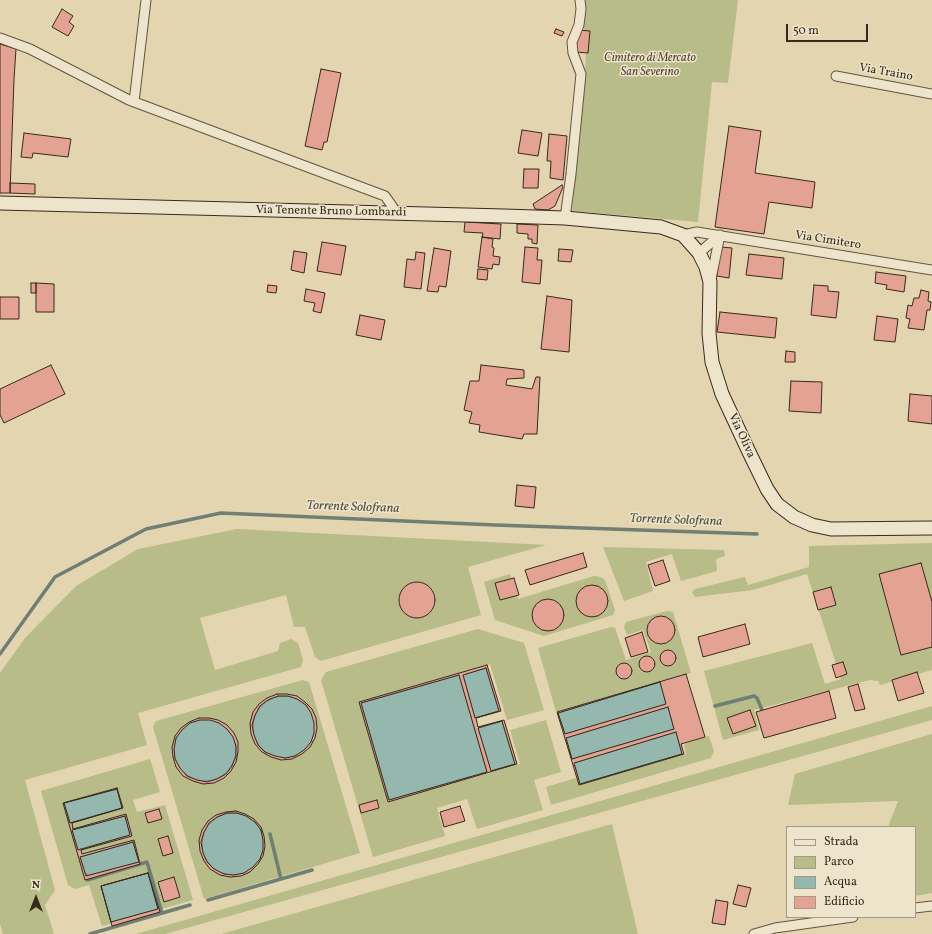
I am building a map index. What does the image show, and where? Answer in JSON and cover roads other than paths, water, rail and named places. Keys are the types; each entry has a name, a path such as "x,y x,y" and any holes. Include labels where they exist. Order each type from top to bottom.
{"main road":[{"name":"Via Tenente Bruno Lombardi","path":"0,203 564,218 661,227"},
{"name":"Via Oliva","path":"661,227 683,235 699,252 706,267 710,282 709,333 712,362 722,394 767,489 778,504 794,517 812,525 831,530 932,528"}],"street":[{"path":"134,102 146,0"},
{"path":"564,218 571,174 581,74 572,53 572,42 579,25 581,9 580,0"},
{"path":"0,38 30,49 134,102 385,196 397,213"},
{"name":"Via Traino","path":"836,76 932,94"},
{"name":"Via Cimitero","path":"683,235 697,232 932,270"},
{"path":"699,252 720,236"},
{"path":"710,282 720,236"},
{"path":"916,908 932,906"},
{"path":"754,934 775,928 846,918"}],"water":[{"path":"486,668 499,711 475,718 463,675"},
{"path":"459,675 487,772 389,800 361,703"},
{"path":"660,682 666,704 565,734 558,713"},
{"path":"284,696 301,701 306,705 310,710 315,727 310,744 306,749 301,753 284,758 267,753 262,749 258,744 253,727 258,710 262,705 267,701"},
{"path":"668,707 674,729 572,759 566,738"},
{"path":"205,719 222,724 227,728 231,733 236,750 231,767 227,772 222,776 205,781 188,776 183,772 179,767 174,750 179,733 183,728 188,724"},
{"path":"502,721 515,764 491,771 478,728"},
{"path":"676,732 682,754 580,784 574,763"},
{"path":"117,789 122,808 70,823 64,803"},
{"path":"233,813 250,818 255,822 259,827 264,844 259,861 255,866 250,870 233,875 216,870 211,866 207,861 202,844 207,827 211,822 216,818"},
{"path":"125,816 130,835 78,850 72,830"},
{"path":"133,842 139,862 86,876 80,857"},
{"path":"148,873 158,909 111,922 101,886"}],"waterway":[{"name":"Torrente Solofrana","path":"0,654 55,577 146,529 221,513 495,525 757,534"},
{"path":"715,706 754,696 757,698 762,710"},
{"path":"270,834 281,879"},
{"path":"86,875 87,880 147,862 162,913"},
{"path":"208,900 312,870"},
{"path":"90,934 190,905"}],"park label":[{"name":"Cimitero di Mercato San Severino","path":"650,66"}]}
